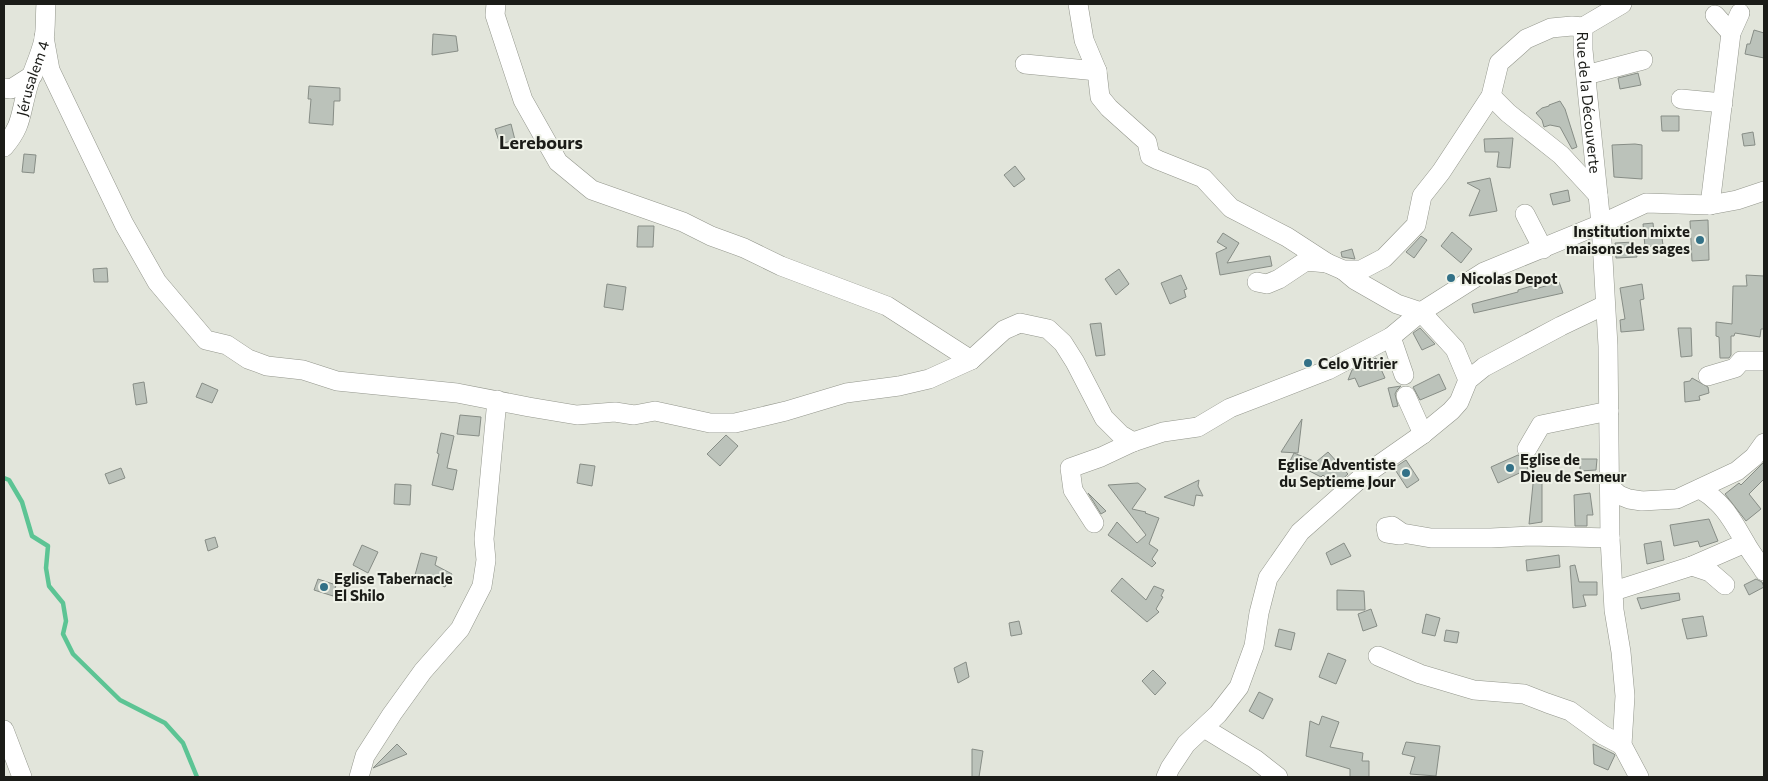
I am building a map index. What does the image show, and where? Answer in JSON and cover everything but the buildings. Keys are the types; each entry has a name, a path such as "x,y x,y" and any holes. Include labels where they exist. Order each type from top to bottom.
{"street":[{"name":"Jérusalem 4","path":"4,147 11,139 21,120 26,92 44,37 46,4"},
{"path":"496,4 495,15 523,100 558,162 592,190 683,222 781,266 887,306 971,360"},
{"path":"1078,4 1084,40 1097,71 1100,97 1109,108 1147,142 1150,156 1204,178 1231,208 1286,237 1354,280 1397,304 1421,312 1455,348 1468,380"},
{"name":"Rue de la Découverte","path":"1622,4 1583,27 1583,50 1601,224 1606,305 1610,538 1614,610 1621,652 1625,696 1622,745"},
{"path":"1710,205 1731,33 1740,13"},
{"path":"1715,15 1731,33"},
{"path":"1257,282 1267,284 1306,261 1361,270 1384,258 1416,225 1422,196 1441,172 1491,96 1499,63 1526,39 1551,28 1583,27"},
{"path":"44,37 50,70 124,224 157,282 206,340 227,345 248,359 267,366 303,370 337,381 457,393 577,415 615,412 634,415 655,411 710,423 735,423 846,394 899,386 929,379 971,360 1004,330 1020,322 1048,329 1063,343 1104,418 1121,435 1133,442"},
{"path":"1586,75 1643,60"},
{"path":"1024,64 1097,71"},
{"path":"4,88 11,89 33,75"},
{"path":"1491,96 1508,113 1561,155 1598,195"},
{"path":"1681,100 1723,103"},
{"path":"1094,523 1073,490 1070,468 1133,442 1163,432 1198,427 1230,408 1328,370 1391,337 1421,312 1484,272 1646,204 1710,205 1736,200 1764,191"},
{"path":"1525,214 1542,249"},
{"path":"1166,777 1186,744 1204,728 1240,687 1254,646 1259,613 1268,578 1300,532 1363,476 1423,434 1459,402 1468,380 1484,367 1561,326 1606,305"},
{"path":"1391,337 1404,375"},
{"path":"1708,376 1735,368 1741,361 1764,361"},
{"path":"1406,396 1411,403 1423,434"},
{"path":"359,777 365,756 375,739 423,671 460,629 482,586 486,560 484,539 497,400"},
{"path":"1527,449 1542,425 1609,411"},
{"path":"1610,487 1630,499 1642,501 1677,499 1737,471 1754,456 1764,443"},
{"path":"1700,489 1712,495 1734,521 1745,544 1764,571"},
{"path":"1400,535 1387,534 1386,526 1392,526 1402,532 1431,538 1530,536 1610,538"},
{"path":"1614,591 1692,566 1745,544"},
{"path":"1692,566 1710,572 1724,585"},
{"path":"1378,656 1420,674 1474,690 1524,694 1570,711 1603,735 1622,745 1639,777"},
{"path":"1204,728 1255,759 1278,777"},
{"path":"4,730 22,777"}],"waterway":[{"path":"4,478 9,480 22,502 32,536 48,546 46,568 49,586 63,603 66,621 63,634 73,654 120,700 165,723 183,743 197,777"}],"place":[{"name":"Institution mixte maisons des sages","path":"1700,240"},
{"name":"Nicolas Depot","path":"1451,278"},
{"name":"Celo Vitrier","path":"1308,363"},
{"name":"Eglise de Dieu de Semeur","path":"1510,468"},
{"name":"Eglise Adventiste du Septieme Jour","path":"1406,473"},
{"name":"Eglise Tabernacle El Shilo","path":"324,587"}],"district":[{"name":"Lerebours","path":"541,142"}]}
